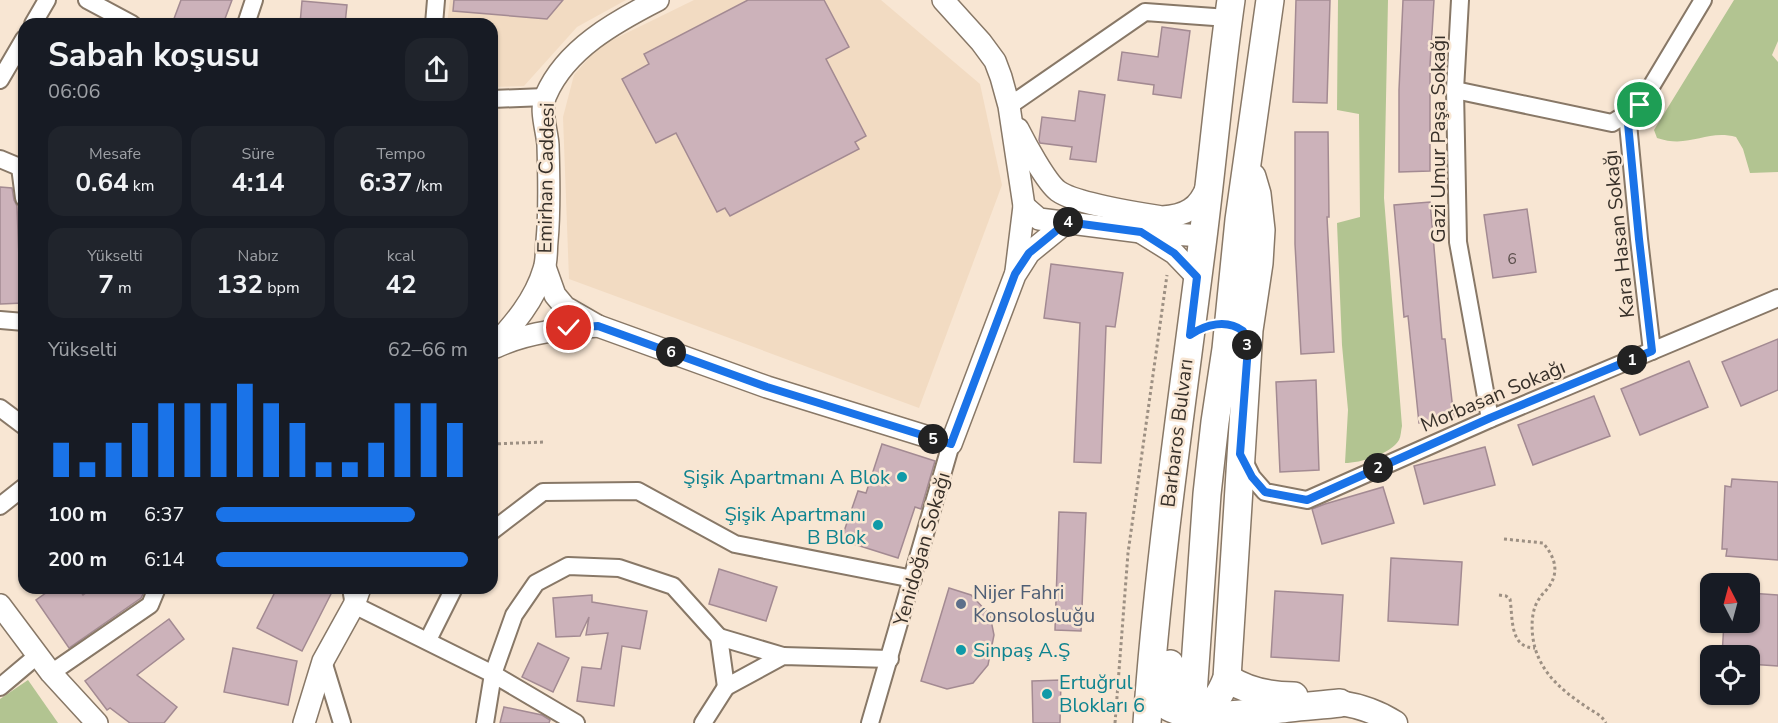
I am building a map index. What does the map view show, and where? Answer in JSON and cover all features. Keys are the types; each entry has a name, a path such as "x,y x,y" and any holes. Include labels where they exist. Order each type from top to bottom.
{"main road":[{"name":"Barbaros Bulvarı","path":"1191,718 1207,494 1230,324 1239,220 1270,0"},
{"name":"Barbaros Bulvarı","path":"1146,723 1165,530 1230,9"},
{"path":"1191,718 1211,705 1221,694 1227,678 1248,347 1260,263 1261,230 1257,194 1247,160"},
{"path":"1203,236 1219,232 1239,220"},
{"path":"1190,335 1205,327 1230,324 1243,331 1248,347"},
{"path":"1165,530 1172,545 1177,570 1167,699 1169,707 1191,718 1340,703"},
{"path":"1227,678 1262,694 1318,697 1356,705 1376,712 1395,723"}],"street":[{"path":"36,18 47,0"},
{"path":"87,0 121,18"},
{"path":"248,18 254,0"},
{"path":"434,18 436,0"},
{"name":"Emirhan Caddesi","path":"545,267 549,220 545,97 559,70 582,47 629,15 658,0"},
{"path":"943,0 981,42 994,61 1022,136 1043,172 1058,191 1074,199 1162,218 1176,217 1197,206 1209,183"},
{"name":"Gazi Umur Paşa Sokağı","path":"1460,0 1455,90 1458,242 1490,418"},
{"name":"Kara Hasan Sokağı","path":"1455,90 1612,123 1640,105 1703,0"},
{"path":"1009,106 1145,12 1230,9"},
{"path":"0,80 18,49"},
{"path":"498,99 545,97"},
{"path":"1009,106 1024,206 1015,274"},
{"name":"Kara Hasan Sokağı","path":"1627,113 1652,351"},
{"path":"0,159 18,166"},
{"path":"1024,206 1039,219 1141,232 1203,236"},
{"path":"1015,274 1029,253 1067,222"},
{"path":"1141,232 1174,253 1197,277"},
{"path":"545,267 555,294 565,307 598,326 767,387 951,444"},
{"path":"498,341 522,314 545,267"},
{"name":"Yenidoğan Sokağı","path":"870,723 951,444 1015,274"},
{"name":"Morbasan Sokağı","path":"1240,454 1252,477 1265,492 1307,500 1490,418 1778,298"},
{"path":"0,320 18,322"},
{"path":"498,345 536,333 598,326"},
{"path":"0,408 18,422"},
{"path":"498,526 543,492 638,490 735,544 913,579"},
{"path":"0,506 18,492"},
{"path":"484,723 493,674 514,615 536,583 568,566 619,568 673,586 719,637 783,656 890,658"},
{"path":"51,673 150,605 155,594"},
{"path":"304,723 323,661 355,594 428,640 493,674 576,723"},
{"path":"428,640 451,594"},
{"path":"0,605 51,673 97,723"},
{"path":"719,637 726,687"},
{"path":"0,687 38,655"},
{"path":"703,723 726,687 783,656"},
{"path":"323,661 342,723"}],"path":[{"path":"1115,723 1128,553 1167,276 1170,270"},
{"path":"498,444 545,442"},
{"path":"1504,539 1543,543 1550,551 1555,562 1554,579 1538,600 1533,614 1535,648 1551,679 1571,696 1600,715 1606,723"},
{"path":"1499,595 1510,599 1513,631 1520,643 1535,648"}],"shaded area":[{"path":"450,0 626,0 577,27 524,86 498,87 498,18 448,18"},
{"path":"694,0 881,0 980,84 1002,185 919,408 569,279 563,117 574,75 598,47"}],"green space":[{"path":"1338,0 1388,0 1384,198 1402,426 1399,440 1389,450 1367,459 1345,463 1348,410 1342,345 1337,223 1360,217 1359,114 1337,110"},
{"path":"1734,0 1778,0 1778,41 1772,55 1778,62 1778,172 1750,173 1743,149 1736,137 1716,135 1669,141 1657,138 1654,130"},
{"path":"28,680 58,723 0,723 0,699"}],"building":[{"path":"181,0 232,0 225,18 174,18"},
{"path":"454,0 563,0 547,19 453,11"},
{"path":"748,0 824,0 849,47 826,59 866,136 855,142 859,149 730,216 725,208 717,212 676,133 656,143 622,79 649,64 644,54"},
{"path":"1296,0 1330,0 1327,103 1293,102"},
{"path":"1403,0 1434,0 1430,65 1430,171 1399,172 1399,90"},
{"path":"302,1 347,5 346,18 301,18"},
{"path":"1162,27 1190,31 1181,98 1153,94 1154,85 1118,80 1122,52 1158,57"},
{"path":"1079,91 1105,95 1096,162 1070,159 1072,147 1040,143 1039,140 1042,117 1075,121"},
{"path":"1295,132 1328,132 1329,217 1327,217 1334,352 1301,354 1295,244"},
{"path":"0,187 12,188 17,206 18,303 0,304"},
{"path":"1430,202 1442,339 1445,339 1454,419 1419,423 1408,316 1404,317 1394,205"},
{"path":"1527,209 1536,272 1493,278 1484,215"},
{"path":"1051,264 1123,273 1115,327 1106,326 1101,463 1074,462 1080,323 1044,318"},
{"path":"1778,339 1778,390 1741,406 1722,362"},
{"path":"1689,361 1708,407 1640,435 1621,389"},
{"path":"1316,380 1319,470 1280,472 1276,382"},
{"path":"1594,396 1610,436 1533,465 1518,425"},
{"path":"882,444 935,461 921,509 915,507 898,558 841,540 858,491 866,493"},
{"path":"1485,447 1495,485 1424,504 1414,466"},
{"path":"1732,479 1778,482 1778,560 1726,556 1727,549 1722,549 1725,486 1731,487"},
{"path":"1383,487 1394,523 1322,544 1312,509"},
{"path":"1059,512 1086,513 1081,631 1055,630"},
{"path":"1391,558 1462,562 1458,625 1388,621"},
{"path":"719,569 777,587 766,621 709,604"},
{"name":"Sinpaş A.Ş","path":"949,588 971,595 990,615 994,635 988,665 973,683 947,689 921,681"},
{"path":"1275,591 1343,595 1339,661 1271,657"},
{"path":"44,594 143,594 141,598 69,648 36,600"},
{"path":"274,594 331,594 302,651 257,628"},
{"path":"1760,594 1778,595 1778,666 1760,665 1760,645 1723,645 1723,633 1760,633"},
{"path":"592,595 592,602 647,611 640,649 622,646 614,706 577,701 582,667 601,669 608,633 586,635 589,617 580,636 556,637 553,598"},
{"path":"169,619 184,639 137,675 177,707 164,723 130,723 110,708 107,710 85,681"},
{"path":"538,643 569,658 553,692 522,677"},
{"path":"233,648 297,661 288,705 224,692"},
{"name":"Ertuğrul Blokları 6","path":"1061,680 1060,723 1033,723 1032,681"},
{"path":"504,707 542,715 550,720 549,723 500,723"}],"place":[{"name":"Şişik Apartmanı A Blok","path":"902,477"},
{"name":"Şişik Apartmanı B Blok","path":"878,525"},
{"name":"Nijer Fahri Konsolosluğu","path":"961,604"},
{"name":"Sinpaş A.Ş","path":"961,650"},
{"name":"Ertuğrul Blokları 6","path":"1047,694"}],"route":[{"path":"569,328 598,326 767,387 951,444 1015,274 1029,253 1067,222 1141,232 1174,253 1197,277 1190,335 1199,329 1230,324 1243,331 1248,347 1240,454 1252,477 1265,492 1307,500 1490,418 1652,351 1627,113 1640,105"}]}
